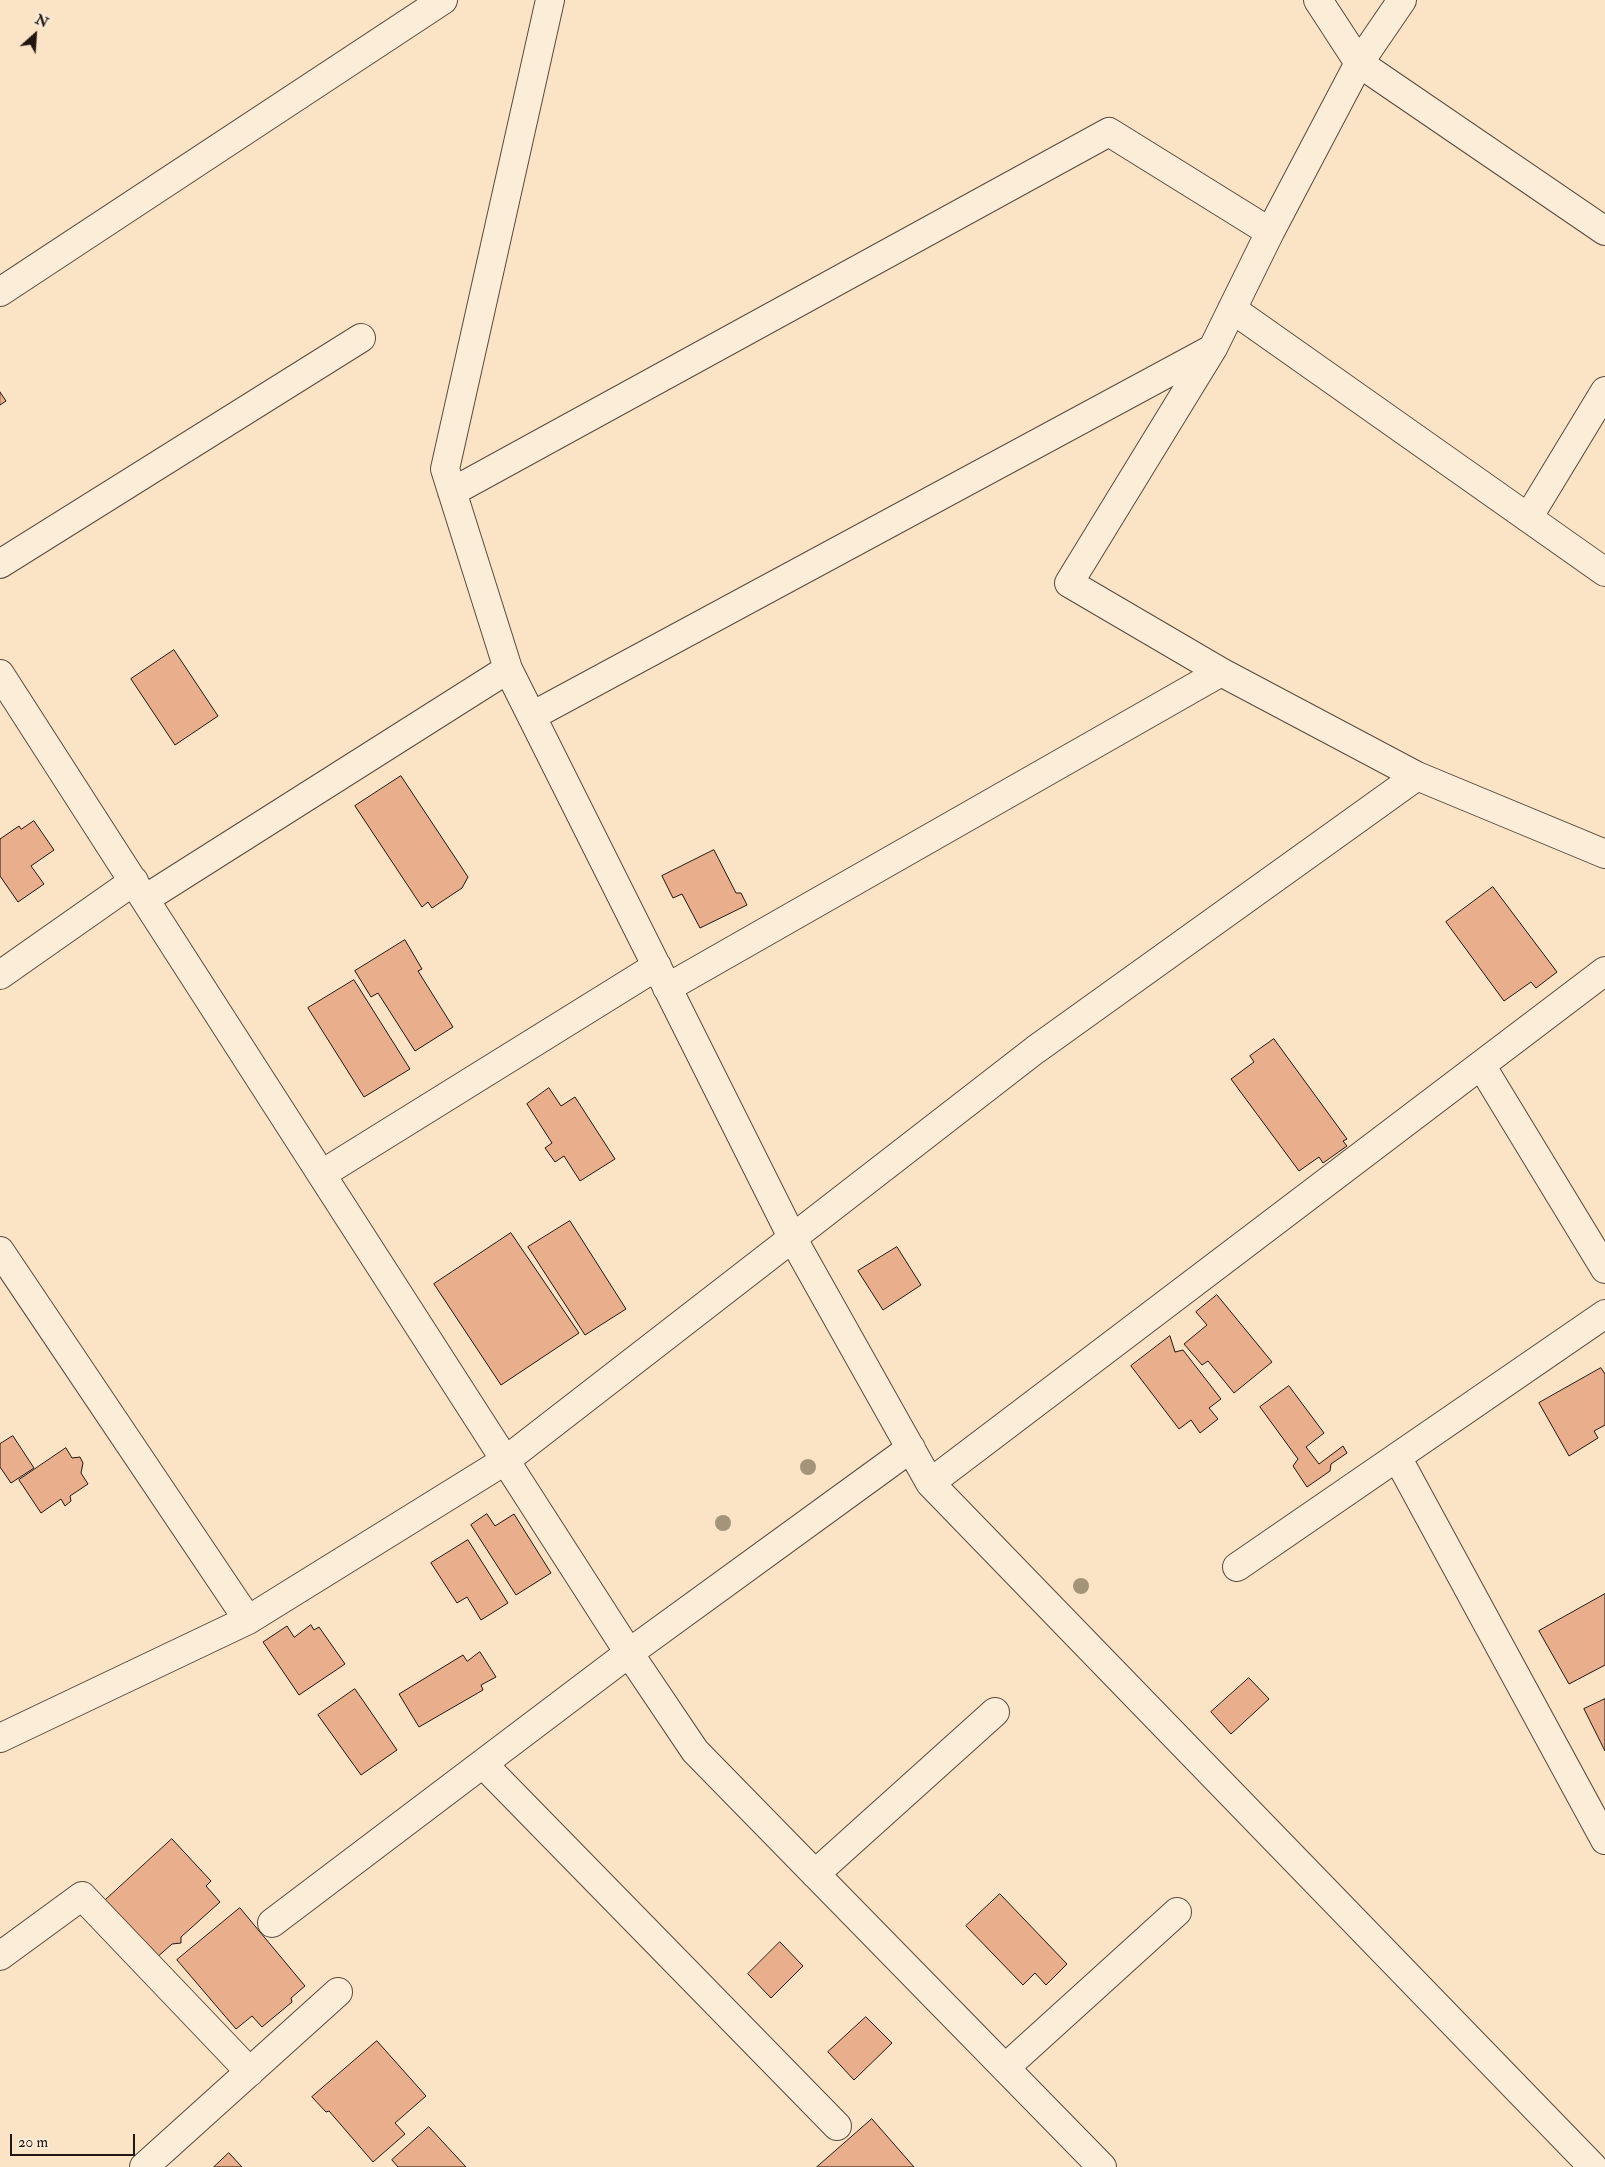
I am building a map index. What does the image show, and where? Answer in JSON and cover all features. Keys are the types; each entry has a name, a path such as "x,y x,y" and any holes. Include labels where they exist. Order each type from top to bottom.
{"street":[{"path":"0,292 443,0"},
{"path":"550,0 445,469 508,668 793,1239 930,1483 1592,2167"},
{"path":"1318,0 1360,63 1605,230"},
{"path":"1402,0 1360,63 1270,232 1213,348 1069,582 1221,672 1417,776 1605,854"},
{"path":"452,492 1109,132 1270,232"},
{"path":"1232,309 1605,572"},
{"path":"0,564 361,338"},
{"path":"532,716 1213,348"},
{"path":"1528,518 1605,391"},
{"path":"0,975 508,668"},
{"path":"322,1174 662,977 1221,672"},
{"path":"0,674 629,1653 695,1751 1102,2167"},
{"path":"4,1729 248,1620 506,1460 1035,1050 1417,776"},
{"path":"930,1483 1605,971"},
{"path":"1481,1066 1605,1269"},
{"path":"0,1251 248,1620"},
{"path":"1237,1568 1605,1314"},
{"path":"272,1923 629,1653 911,1448"},
{"path":"1397,1458 1605,1840"},
{"path":"815,1874 995,1712"},
{"path":"483,1764 837,2126"},
{"path":"0,1956 82,1896 250,2072"},
{"path":"1005,2068 1176,1912"},
{"path":"144,2167 338,1992"}],"building":[{"path":"0,392 6,401 0,405"},
{"path":"174,650 218,716 175,745 131,679"},
{"path":"401,776 468,877 462,888 432,908 428,902 422,907 355,806"},
{"path":"34,821 54,850 31,866 44,884 18,902 0,876 0,839 19,826 21,829"},
{"path":"714,850 736,893 741,893 747,905 700,928 682,894 673,898 662,876"},
{"path":"1493,887 1557,972 1536,988 1531,982 1504,1001 1446,922"},
{"path":"405,940 422,969 418,971 453,1027 415,1051 378,993 371,997 355,971"},
{"path":"354,980 410,1069 364,1097 308,1008"},
{"path":"1274,1039 1347,1139 1343,1141 1347,1146 1323,1163 1319,1157 1299,1171 1231,1079 1254,1062 1250,1056"},
{"path":"549,1088 561,1106 575,1097 615,1159 580,1181 564,1156 555,1162 545,1148 552,1143 527,1104"},
{"path":"570,1221 626,1309 585,1335 528,1247"},
{"path":"511,1233 579,1333 501,1385 434,1284"},
{"path":"897,1247 921,1285 883,1310 858,1271"},
{"path":"1217,1295 1272,1362 1234,1393 1208,1361 1202,1365 1184,1344 1207,1325 1196,1312"},
{"path":"1170,1336 1175,1352 1183,1350 1221,1399 1209,1408 1218,1419 1200,1433 1191,1420 1179,1429 1131,1366"},
{"path":"1601,1368 1605,1374 1605,1425 1594,1431 1598,1438 1569,1456 1539,1403"},
{"path":"1289,1386 1324,1433 1306,1447 1319,1464 1343,1446 1347,1453 1331,1464 1330,1471 1307,1487 1293,1466 1298,1459 1260,1407"},
{"path":"13,1436 34,1468 11,1483 0,1467 0,1444"},
{"path":"66,1448 72,1458 80,1457 83,1463 81,1473 88,1484 70,1496 71,1501 65,1506 61,1499 41,1513 19,1480"},
{"path":"487,1514 495,1526 514,1514 551,1573 516,1595 471,1525"},
{"path":"468,1540 508,1603 481,1620 467,1597 457,1603 431,1563"},
{"path":"1605,1594 1605,1665 1569,1684 1539,1631"},
{"path":"311,1625 314,1630 319,1627 345,1664 299,1695 263,1642 287,1626 294,1637"},
{"path":"480,1652 496,1677 481,1685 483,1690 419,1727 399,1694 463,1655 467,1661"},
{"path":"1249,1678 1269,1699 1231,1734 1211,1712"},
{"path":"355,1689 397,1750 361,1775 318,1715"},
{"path":"1605,1699 1605,1751 1584,1709"},
{"path":"172,1839 211,1881 206,1886 220,1902 181,1937 181,1943 172,1944 155,1959 99,1906"},
{"path":"1000,1894 1067,1964 1046,1985 1035,1973 1023,1985 966,1926"},
{"path":"240,1908 305,1986 291,1998 292,2002 262,2027 252,2016 236,2029 177,1960"},
{"path":"780,1942 803,1966 771,1998 748,1974"},
{"path":"866,2017 892,2043 854,2080 828,2052"},
{"path":"377,2041 426,2096 395,2123 405,2134 373,2162 329,2111 326,2112 312,2097"},
{"path":"872,2119 914,2167 817,2167"},
{"path":"429,2127 466,2167 398,2167 392,2160"},
{"path":"229,2153 242,2167 214,2167"}]}
